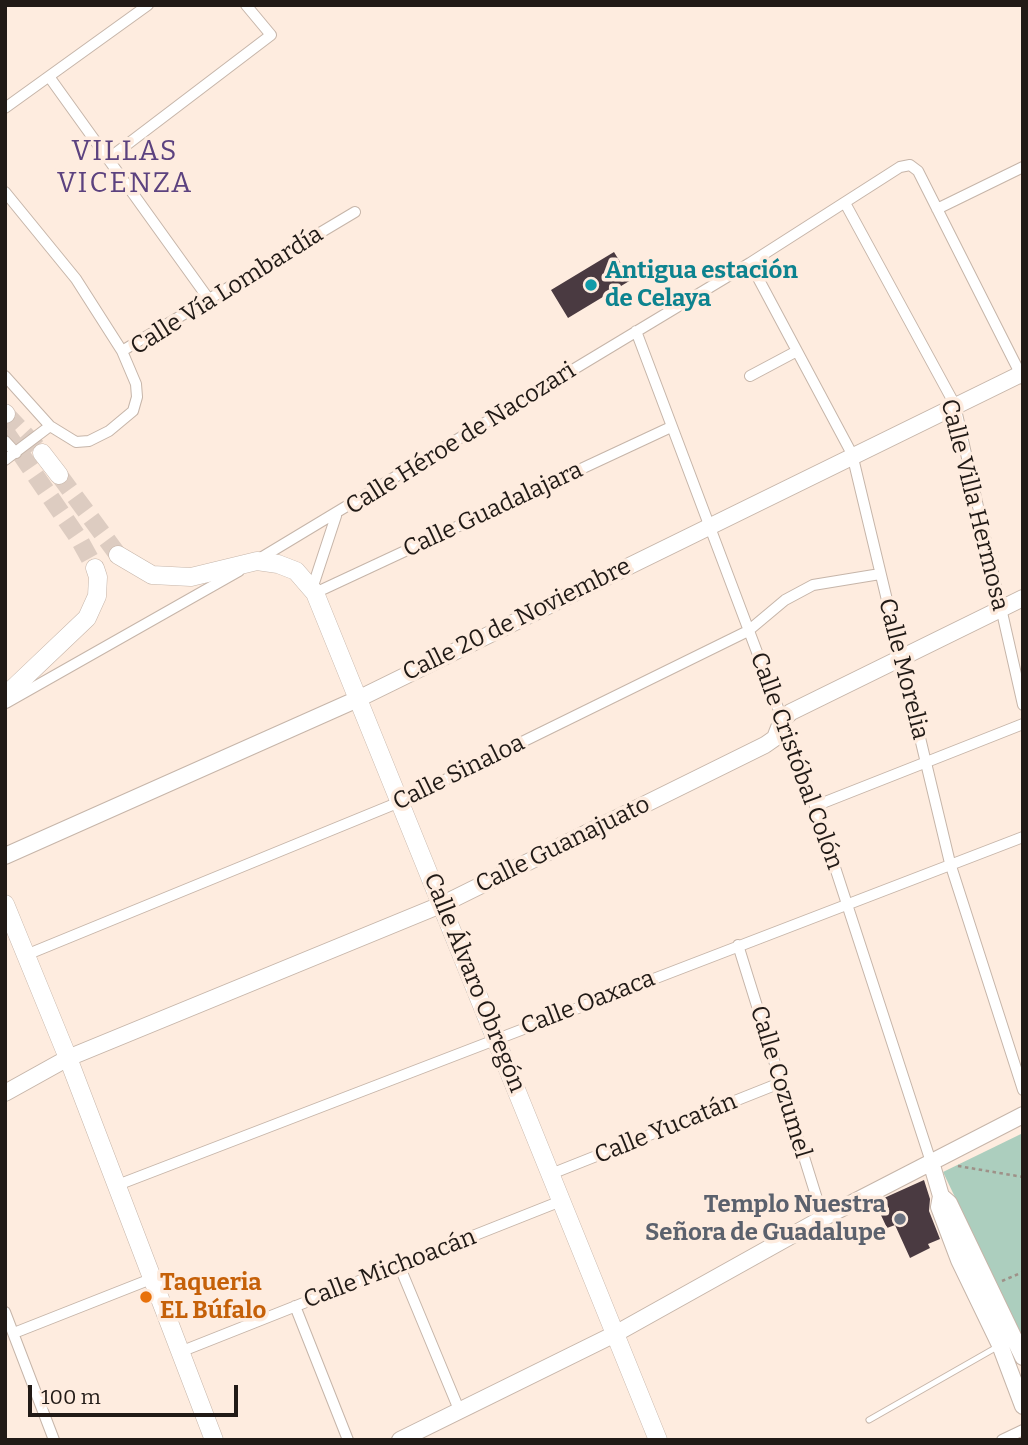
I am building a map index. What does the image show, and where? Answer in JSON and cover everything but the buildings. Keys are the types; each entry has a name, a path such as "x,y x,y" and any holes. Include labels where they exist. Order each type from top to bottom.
{"main road":[{"path":"42,453 59,475"},
{"path":"118,555 152,575 191,577 257,561"},
{"name":"Calle Álvaro Obregón","path":"257,561 278,564 296,571 314,591 360,698 658,1440"},
{"path":"5,696 87,618 97,596 98,577 94,568"},
{"path":"5,904 68,1058 115,1186 215,1440"}],"street":[{"path":"5,108 148,5"},
{"path":"108,159 271,35 246,5"},
{"path":"50,78 208,299"},
{"name":"Calle Héroe de Nacozari","path":"5,703 336,516 750,263 900,167 910,165 918,171 937,209"},
{"path":"1022,375 937,209 1023,167"},
{"path":"5,192 76,279 122,351"},
{"name":"Calle Villa Hermosa","path":"845,203 955,405 1023,705"},
{"name":"Calle Vía Lombardía","path":"50,426 76,442 89,441 109,431 133,411 136,384 122,351 355,212"},
{"name":"Calle Morelia","path":"750,263 852,454 950,863 1023,1090"},
{"name":"Calle Cristóbal Colón","path":"636,331 815,806 941,1196"},
{"path":"750,376 797,351"},
{"name":"Calle 20 de Noviembre","path":"5,856 360,698 852,454 1022,375"},
{"path":"5,376 50,426 5,460"},
{"name":"Calle Guadalajara","path":"314,591 671,427"},
{"path":"5,441 16,453"},
{"path":"314,591 336,516"},
{"name":"Calle Sinaloa","path":"26,955 401,802 748,631 785,600 813,585 880,574"},
{"name":"Calle Guanajuato","path":"5,1093 68,1058 443,904 765,745 775,738 782,720 792,712 1023,598"},
{"path":"815,806 1023,724"},
{"name":"Calle Oaxaca","path":"115,1186 1023,837"},
{"name":"Calle Cozumel","path":"738,945 823,1218"},
{"name":"Calle Yucatán","path":"551,1174 780,1083"},
{"path":"400,1440 615,1335 823,1218 1023,1115"},
{"path":"941,1196 949,1203 1023,1357"},
{"path":"941,1196 939,1207 959,1260 1000,1345 1023,1406"},
{"name":"Calle Michoacán","path":"180,1352 562,1201"},
{"path":"399,1265 460,1412"},
{"path":"14,1333 151,1279"},
{"path":"295,1306 348,1440"},
{"path":"5,1312 54,1440"},
{"path":"1002,1440 1023,1430"}],"lane":[{"path":"869,1420 1000,1345"}],"path":[{"path":"957,1166 1023,1177"},
{"path":"989,1287 1023,1272"}],"green space":[{"path":"1023,1133 1023,1340 943,1172"}],"tunnel":[{"path":"6,414 42,453"},
{"path":"5,431 79,539 95,568"},
{"path":"59,475 118,555"}],"place":[{"name":"Antigua estación de Celaya","path":"591,285"},
{"name":"Templo Nuestra Señora de Guadalupe","path":"900,1219"},
{"name":"Taqueria EL Búfalo","path":"146,1297"}],"district":[{"name":"VILLAS VICENZA","path":"125,168"}]}
